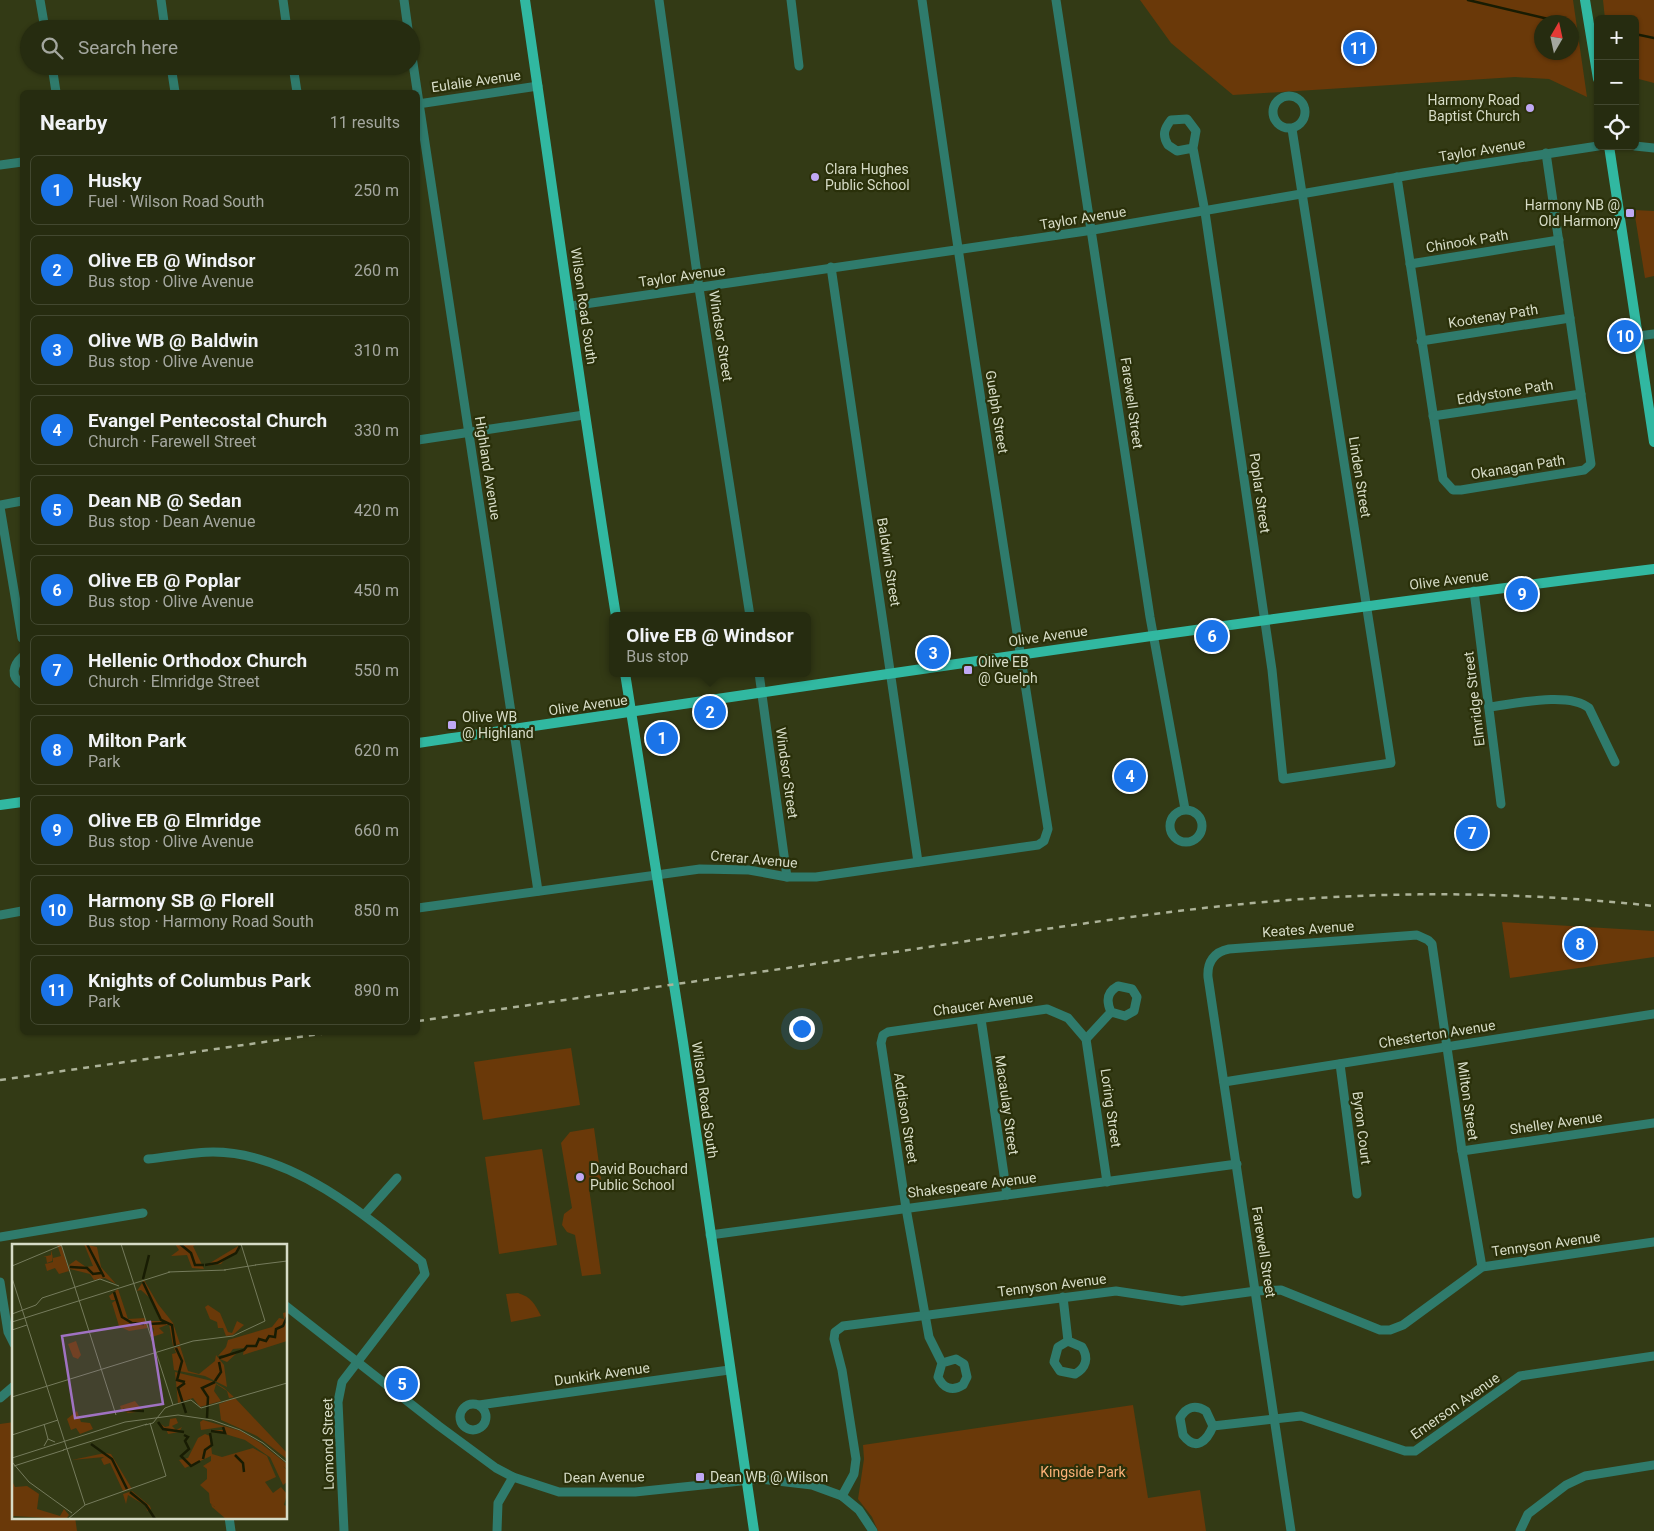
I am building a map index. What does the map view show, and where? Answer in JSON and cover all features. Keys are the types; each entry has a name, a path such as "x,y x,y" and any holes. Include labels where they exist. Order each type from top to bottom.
{"main road":[{"name":"Wilson Road South","path":"525,0 571,306 584,415 615,612"},
{"path":"1585,0 1595,60"},
{"path":"1610,150 1654,442"},
{"name":"Olive Avenue","path":"420,743 631,713 891,672 1264,619 1654,569"},
{"name":"Wilson Road South","path":"626,677 754,1531"},
{"path":"0,805 20,802"}],"street":[{"path":"40,0 43,20"},
{"path":"161,0 164,20"},
{"path":"282,0 285,20"},
{"path":"404,0 407,20"},
{"name":"Windsor Street","path":"659,0 699,288 749,612"},
{"path":"791,0 799,66"},
{"name":"Guelph Street","path":"922,0 957,250 1048,829"},
{"name":"Farewell Street","path":"1056,0 1093,230 1153,636 1184,809"},
{"path":"53,75 56,90"},
{"path":"172,75 175,90"},
{"path":"294,75 297,90"},
{"name":"Highland Avenue","path":"414,75 416,90"},
{"name":"Eulalie Avenue","path":"420,103 538,86"},
{"name":"Highland Avenue","path":"420,116 515,729 538,891"},
{"name":"Linden Street","path":"1283,779 1391,764 1292,129"},
{"path":"1639,146 1654,148"},
{"name":"Taylor Avenue","path":"571,306 1093,230 1205,212 1397,177 1594,147"},
{"name":"Poplar Street","path":"1193,148 1205,212 1264,619 1283,779"},
{"name":"Okanagan Path","path":"1397,177 1443,479 1453,490 1461,490 1584,470 1591,464 1546,154"},
{"path":"0,166 20,162"},
{"name":"Chinook Path","path":"1410,264 1559,240"},
{"name":"Baldwin Street","path":"831,267 918,862"},
{"name":"Kootenay Path","path":"1421,341 1570,318"},
{"path":"1638,336 1654,334"},
{"name":"Eddystone Path","path":"1433,416 1581,394"},
{"path":"420,440 584,415"},
{"path":"20,501 0,506 20,626"},
{"name":"Elmridge Street","path":"1474,591 1501,804"},
{"path":"20,659 15,665 14,672 16,679 20,682"},
{"name":"Windsor Street","path":"760,677 787,877"},
{"path":"1489,707 1565,699 1582,702 1589,708 1615,762"},
{"name":"Crerar Avenue","path":"420,908 656,874 722,868 787,877 816,877 1038,845 1044,841 1048,829"},
{"path":"0,915 20,911"},
{"name":"Keates Avenue","path":"1208,977 1210,961 1215,954 1229,949 1417,935 1428,940"},
{"name":"Milton Street","path":"1428,940 1434,950 1462,1151 1482,1267"},
{"name":"Farewell Street","path":"1208,977 1291,1531"},
{"name":"Chaucer Avenue","path":"881,1043 883,1035 888,1032 1047,1009 1068,1018 1086,1039"},
{"path":"1086,1039 1111,1012"},
{"name":"Chesterton Avenue","path":"1224,1082 1654,1014"},
{"name":"Macaulay Street","path":"981,1019 1007,1195"},
{"name":"Loring Street","path":"1086,1039 1108,1182"},
{"name":"Addison Street","path":"881,1043 906,1208 929,1337 942,1363"},
{"name":"Byron Court","path":"1340,1064 1357,1194"},
{"name":"Shelley Avenue","path":"1462,1151 1654,1123"},
{"path":"148,1159 214,1152 258,1159 296,1174 365,1214 397,1178"},
{"name":"Shakespeare Avenue","path":"710,1235 1237,1164"},
{"path":"0,1237 143,1212"},
{"name":"Lomond Street","path":"344,1531 338,1402 342,1382 356,1360 425,1274 422,1262 365,1214"},
{"name":"Tennyson Avenue","path":"842,1496 854,1474 856,1459 842,1370 834,1339 835,1332 843,1326 1116,1291 1182,1301 1256,1291 1282,1290 1380,1330 1390,1330 1403,1325 1482,1267 1654,1242"},
{"path":"0,1282 8,1332 12,1340"},
{"path":"1063,1297 1068,1342"},
{"name":"Dean Avenue","path":"288,1308 496,1468 513,1477 558,1492 635,1492 746,1479 766,1479 812,1484 842,1496 858,1510 873,1531"},
{"name":"Emerson Avenue","path":"1275,1418 1301,1416 1405,1451 1416,1451 1520,1376 1654,1356"},
{"name":"Dunkirk Avenue","path":"479,1405 730,1370"},
{"path":"0,1398 12,1388"},
{"path":"1200,1408 1209,1416 1213,1426 1206,1441 1202,1444 1192,1443 1183,1436 1180,1418 1187,1409 1200,1408"},
{"path":"1213,1426 1275,1418"},
{"path":"1520,1531 1528,1514 1566,1485 1585,1476 1654,1465"},
{"path":"497,1531 498,1502 513,1477"},
{"path":"229,1518 231,1531"}],"green space":[{"path":"1140,0 1573,0 1575,15 1534,15 1534,60 1579,60 1579,42 1587,97 1549,79 1515,77 1233,95 1171,43"},
{"path":"1603,0 1654,0 1654,83 1639,79 1639,15 1605,15"},
{"path":"1634,210 1654,211 1654,276 1645,278"},
{"path":"1502,922 1654,931 1654,957 1510,978"},
{"path":"571,1048 580,1105 483,1120 474,1062"},
{"path":"594,1128 602,1185 589,1188 601,1274 582,1276 575,1235 567,1232 562,1225 564,1214 572,1208 561,1143 570,1132"},
{"path":"542,1149 557,1245 499,1254 485,1157"},
{"path":"518,1293 532,1302 541,1316 511,1322 506,1294"},
{"name":"Kingside Park","path":"1133,1405 1148,1498 1200,1490 1206,1531 878,1531 872,1517 858,1499 864,1459 863,1445"},
{"path":"12,1422 12,1518 75,1518 77,1531 0,1531 0,1424"}],"waterway":[{"path":"1468,0 1534,16"},
{"path":"1639,35 1654,38"}],"railway":[{"path":"420,1021 776,970 1105,920 1264,902 1359,896 1443,894 1528,896 1654,906"},
{"path":"0,1080 313,1035"}],"place":[{"name":"Knights of Columbus Park","path":"1359,48"},
{"name":"Harmony Road Baptist Church","path":"1530,108"},
{"name":"Clara Hughes Public School","path":"815,177"},
{"name":"Harmony NB @ Old Harmony","path":"1630,213"},
{"name":"Harmony SB @ Florell","path":"1625,336"},
{"name":"Olive EB @ Elmridge","path":"1522,594"},
{"name":"Olive EB @ Poplar","path":"1212,636"},
{"name":"Olive WB @ Baldwin","path":"933,653"},
{"name":"Olive EB @ Guelph","path":"968,670"},
{"name":"Olive EB @ Windsor","path":"710,712"},
{"name":"Olive WB @ Highland","path":"452,725"},
{"name":"Husky","path":"662,738"},
{"name":"Evangel Pentecostal Church","path":"1130,776"},
{"name":"Hellenic Orthodox Church","path":"1472,833"},
{"name":"Milton Park","path":"1580,944"},
{"name":"David Bouchard Public School","path":"580,1177"},
{"name":"Dean NB @ Sedan","path":"402,1384"},
{"name":"Dean WB @ Wilson","path":"700,1477"}]}
